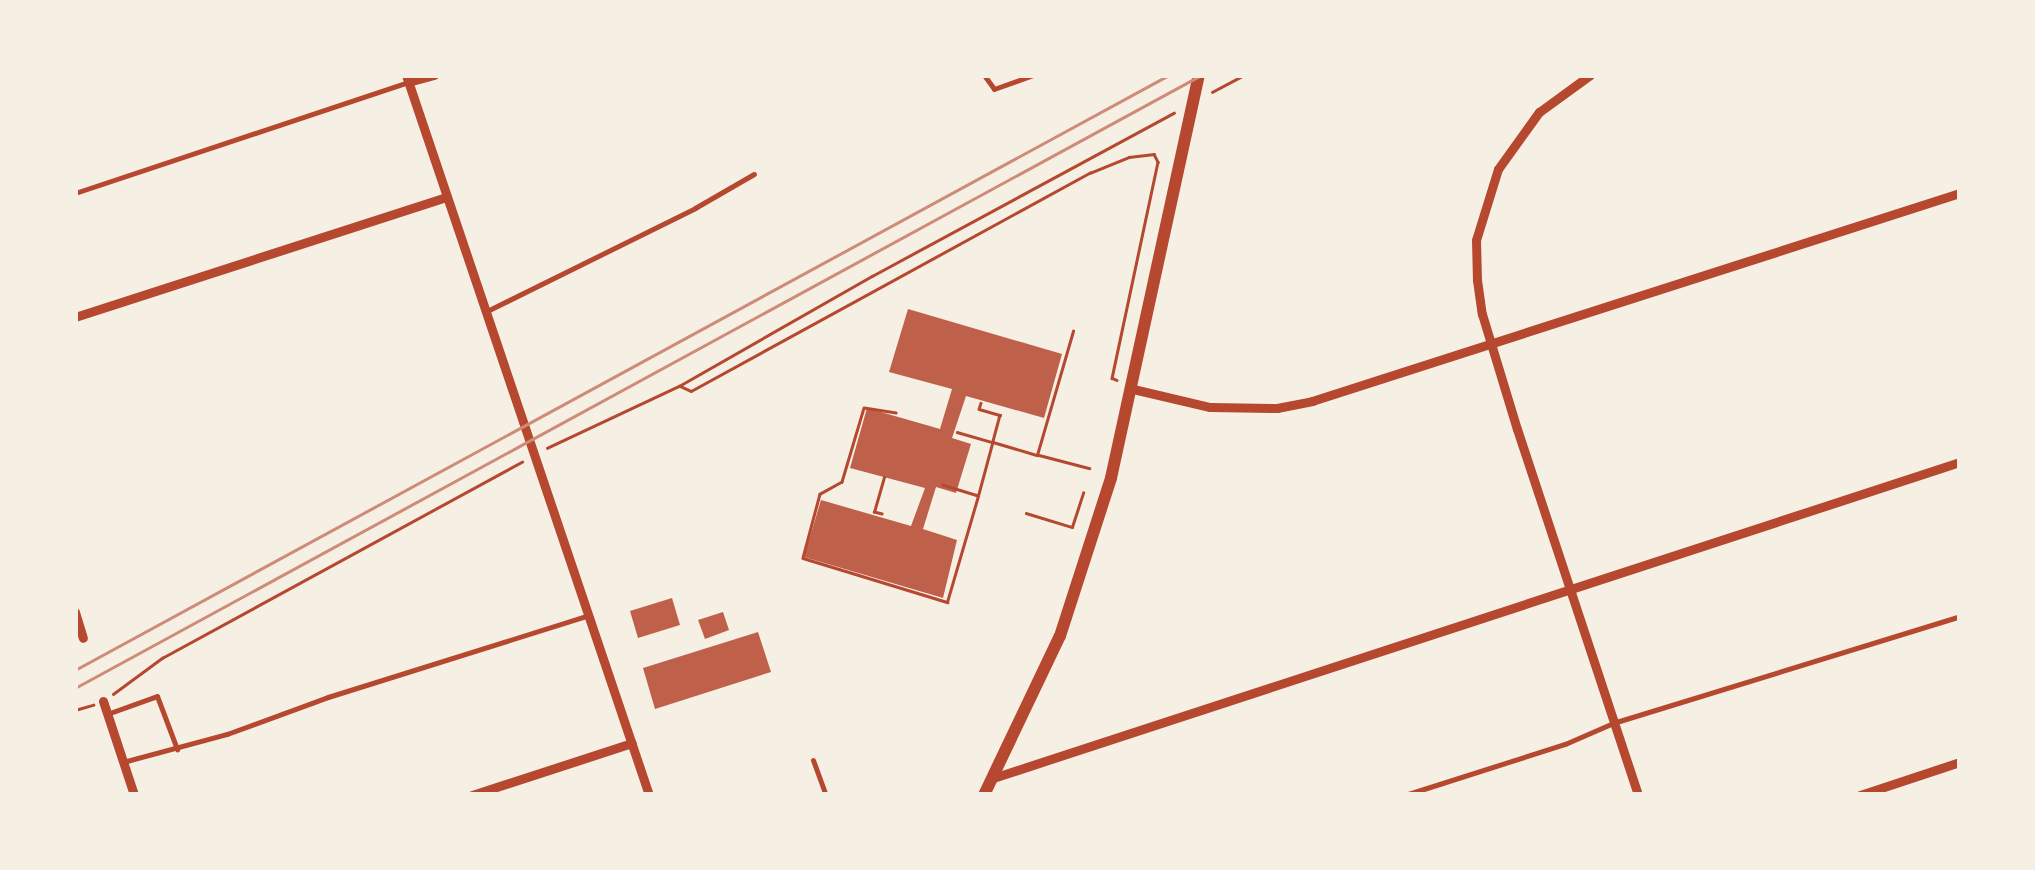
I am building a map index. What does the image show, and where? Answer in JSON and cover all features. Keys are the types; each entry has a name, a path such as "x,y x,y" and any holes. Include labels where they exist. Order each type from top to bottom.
{"main road":[{"path":"984,795 1060,636 1112,478 1199,75"}],"street":[{"path":"434,75 407,78 538,453 649,795"},
{"path":"1590,75 1550,102 1516,140 1484,203 1476,240 1477,280 1492,346 1638,795"},
{"path":"1134,387 1210,407 1277,408 1492,346 1960,193"},
{"path":"75,316 446,196"},
{"path":"993,778 1960,462"},
{"path":"75,612 83,638"},
{"path":"104,702 134,795"},
{"path":"472,795 632,743"},
{"path":"1860,795 1960,762"}],"lane":[{"path":"984,75 994,89 1033,75"},
{"path":"75,193 407,78"},
{"path":"487,311 695,208 754,174"},
{"path":"123,762 177,749 590,615"},
{"path":"1404,795 1565,744 1613,724 1722,694 1960,616"},
{"path":"107,714 157,696 177,749"},
{"path":"813,760 826,795"}],"path":[{"path":"75,710 104,702 162,658 538,453 680,386 1109,148"},
{"path":"680,386 691,391 1090,173 1129,157 1154,154 1158,162 1112,378 1134,387"},
{"path":"1037,455 1073,330"},
{"path":"896,414 864,408 842,482 820,494 802,558 947,602 1000,414 979,408 980,403"},
{"path":"957,432 1089,468"},
{"path":"882,514 874,512 884,477"},
{"path":"943,486 978,496"},
{"path":"1026,513 1072,528 1083,493"}],"building":[{"path":"908,309 1062,354 1044,418 966,396 952,438 971,444 956,493 936,487 923,529 957,540 943,598 804,557 821,500 911,526 925,488 850,468 867,408 940,429 952,389 889,372"},
{"path":"672,598 680,625 638,638 630,611"},
{"path":"723,612 729,630 705,639 698,620"},
{"path":"758,632 771,672 655,709 643,668"}],"tram line":[{"path":"75,670 1169,75"},
{"path":"75,688 1201,75"}]}
